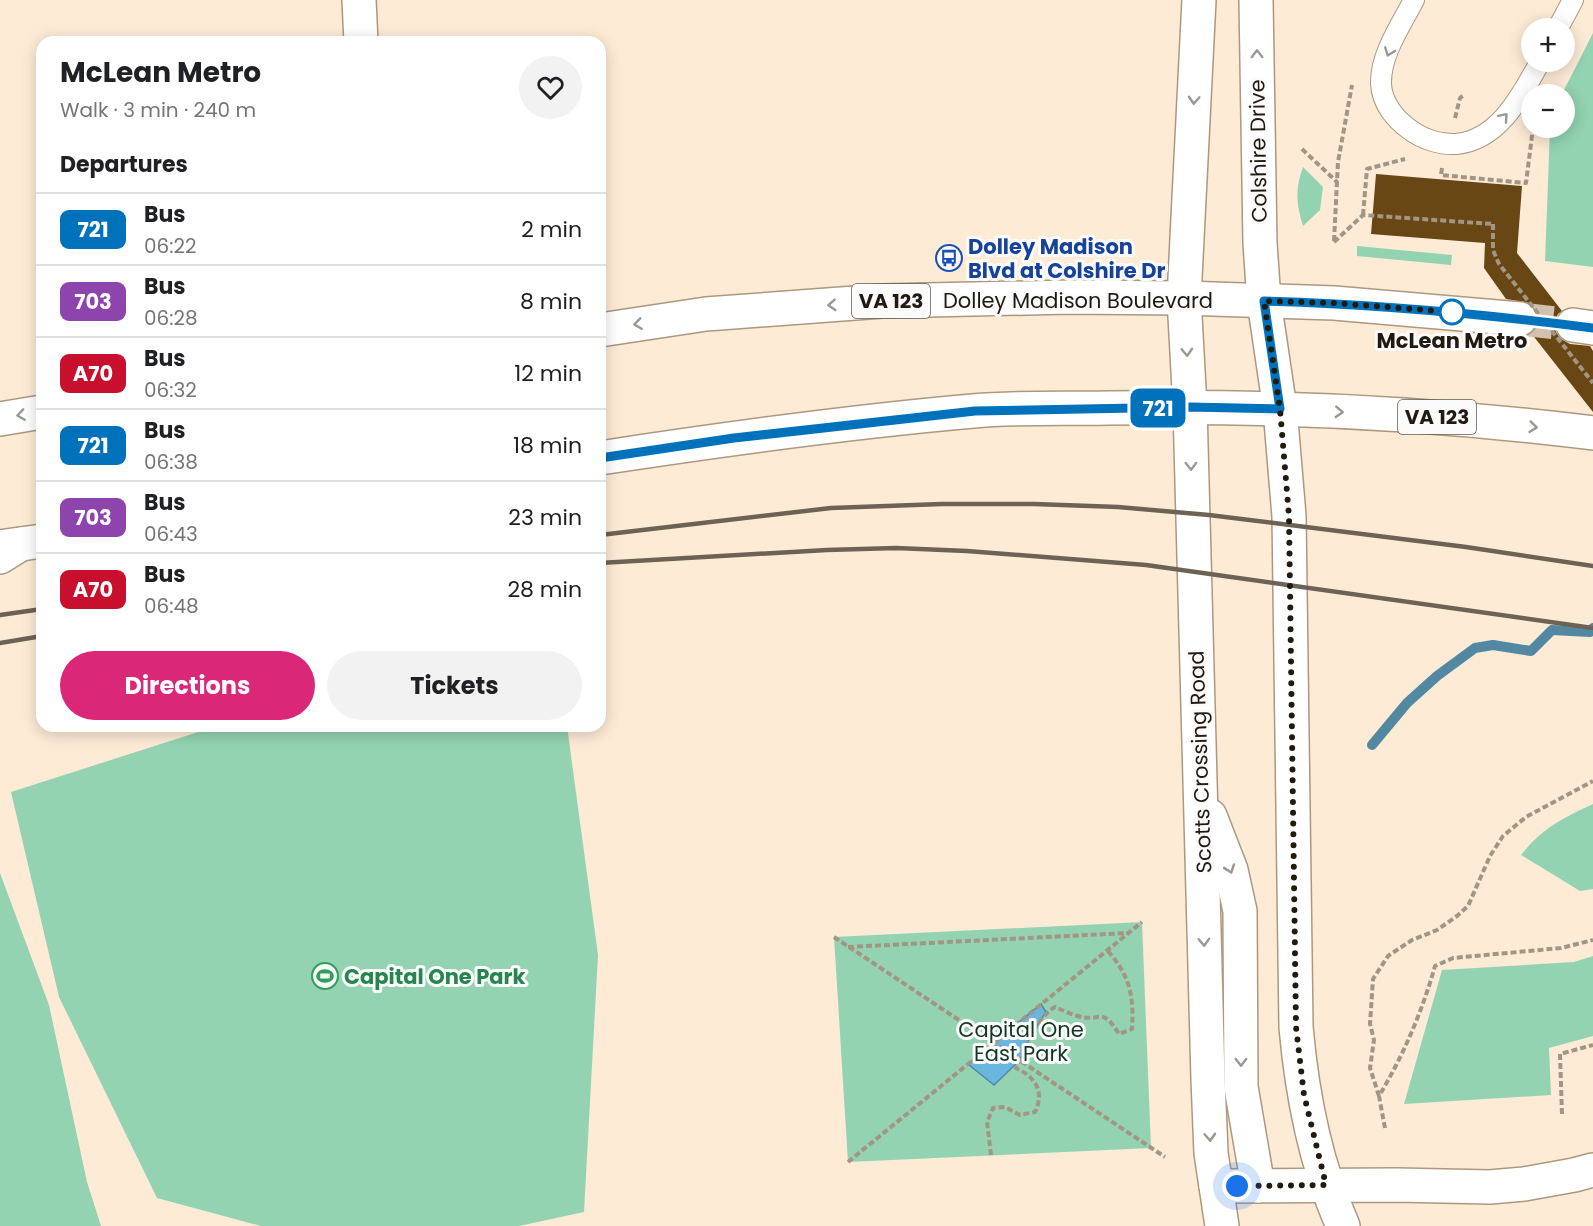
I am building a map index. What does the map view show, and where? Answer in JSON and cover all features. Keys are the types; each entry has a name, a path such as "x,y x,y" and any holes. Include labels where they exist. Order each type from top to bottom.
{"main road":[{"path":"359,0 360,36"},
{"path":"1184,298 1200,0"},
{"name":"Colshire Drive","path":"1257,0 1260,243 1264,301"},
{"name":"Dolley Madison Boulevard","path":"606,329 706,314 882,301 1070,297 1184,298 1360,305 1520,318"},
{"name":"Scotts Crossing Road","path":"1184,298 1190,407 1211,1153 1222,1226"},
{"path":"1264,301 1280,409 1289,516 1296,1027 1304,1095 1326,1185 1343,1226"},
{"name":"VA 123","path":"606,457 724,440 975,411 1190,407 1280,409 1407,414 1593,433"},
{"path":"0,418 36,413"},
{"path":"1201,795 1231,870 1240,911 1241,1087 1258,1186"},
{"path":"1216,1186 1490,1187 1524,1184 1593,1170"}],"lane":[{"path":"1414,0 1388,53 1381,84 1383,96 1391,112 1413,133 1446,145 1477,140 1490,132 1511,109 1534,72"},
{"path":"1563,18 1573,0"}],"path":[{"path":"1353,82 1338,162 1334,242 1363,215 1493,224 1493,250 1500,264 1593,383"},
{"path":"1442,164 1441,175 1526,183 1532,138"},
{"path":"1302,149 1337,182"},
{"path":"1385,1128 1379,1096 1370,1068 1374,1040 1370,1024 1373,980 1388,956 1412,940 1437,930 1468,906 1490,856 1503,836 1526,817 1593,781"},
{"path":"848,1162 1142,922"},
{"path":"848,947 1128,933"},
{"path":"834,937 1166,1157"},
{"path":"1379,1096 1394,1071 1425,1001 1435,966 1453,958 1561,948 1593,940"},
{"path":"991,1155 987,1122 993,1108 1005,1107 1020,1114 1035,1112 1040,1102 1038,1089 1029,1074 1016,1068 1033,1032 1046,1012 1055,1007 1080,1017 1103,1016 1110,1020 1119,1034 1132,1029 1134,1007 1130,986 1119,964 1107,951"},
{"path":"1562,1113 1560,1054 1593,1045"}],"green space":[{"path":"1593,33 1593,267 1545,261 1550,138 1575,138 1575,84 1567,84"},
{"path":"1303,167 1323,187 1320,210 1303,226 1297,196"},
{"path":"1357,246 1452,255 1451,265 1357,256"},
{"name":"Capital One Park","path":"198,732 568,732 598,955 584,1212 519,1226 261,1226 157,1198 59,997 11,792"},
{"path":"1593,804 1593,889 1580,891 1521,855 1537,838 1554,825"},
{"path":"0,873 49,1005 87,1182 101,1226 0,1226"},
{"name":"Capital One East Park","path":"1142,922 1151,1148 848,1162 834,937"},
{"path":"1593,956 1593,1036 1549,1048 1551,1095 1404,1104 1442,970 1574,962"}],"water":[{"path":"1041,1004 1046,1012 1019,1061 994,1085 968,1064"}],"building":[{"path":"1376,174 1522,186 1517,253 1562,311 1554,323 1561,339 1570,344 1590,346 1593,351 1593,412 1531,333 1536,329 1539,321 1537,311 1530,303 1506,299 1484,268 1485,243 1371,234"}],"waterway":[{"path":"1372,745 1407,703 1437,676 1475,648 1493,645 1531,651 1552,630 1590,632 1593,628"}],"tunnel":[{"path":"1520,319 1573,325"}],"railway":[{"path":"606,534 831,508 942,504 1034,504 1118,507 1209,515 1466,547 1593,566"},
{"path":"606,563 827,550 896,548 967,551 1146,565 1593,628"},
{"path":"0,615 36,610"},
{"path":"0,643 36,637"}],"bus line":[{"name":"721","path":"606,457 734,438 975,411 1190,407 1280,409 1264,301 1334,303 1483,314 1593,328"}],"place":[{"name":"Dolley Madison Blvd at Colshire Dr","path":"949,258"},
{"name":"McLean Metro","path":"1452,312"},
{"name":"Capital One Park","path":"325,976"}],"route":[{"path":"1237,1186 1326,1185 1304,1095 1296,1027 1289,516 1280,409 1264,301 1334,303 1452,312"}]}
